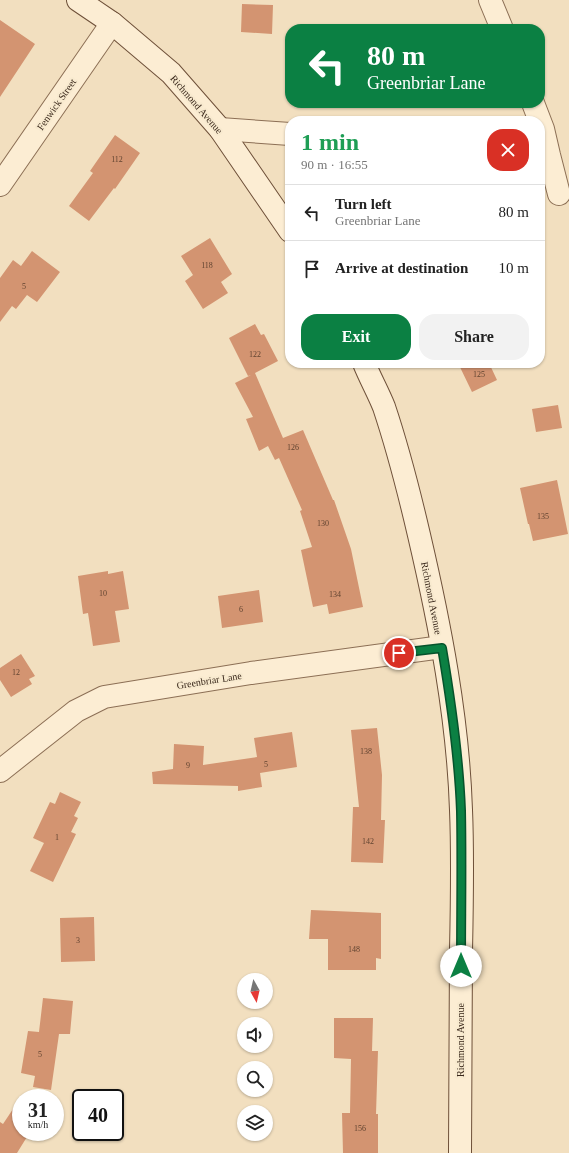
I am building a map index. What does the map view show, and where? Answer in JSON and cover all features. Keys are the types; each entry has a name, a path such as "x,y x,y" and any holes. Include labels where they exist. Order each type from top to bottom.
{"street":[{"name":"Richmond Avenue","path":"78,0 112,23 171,73 220,129 285,224"},
{"path":"490,0 500,24"},
{"name":"Fenwick Street","path":"0,185 112,23"},
{"path":"220,129 285,134"},
{"path":"545,137 556,194"},
{"name":"Richmond Avenue","path":"366,368 383,406 397,449 428,573 451,698 457,750 461,810 462,919 460,1153"},
{"name":"Greenbriar Lane","path":"0,772 76,712 104,697 251,673 442,648"}],"building":[{"path":"242,4 273,5 272,34 241,32"},
{"path":"0,20 35,44 0,97"},
{"path":"115,135 140,153 115,189 114,188 89,221 69,206 93,173 90,171"},
{"path":"210,238 232,274 221,282 228,293 203,309 185,281 193,275 181,256"},
{"path":"32,251 60,272 37,302 27,295 16,309 12,306 0,322 0,278 13,260 21,266"},
{"path":"255,324 261,335 264,334 278,361 255,373 283,438 303,430 334,500 351,549 363,607 329,614 327,604 313,607 301,550 312,547 300,511 302,510 279,458 275,460 268,446 259,451 246,419 253,417 235,383 251,375 248,376 229,338"},
{"path":"460,368 491,368 497,380 472,392"},
{"path":"558,405 562,428 536,432 532,409"},
{"path":"557,480 568,534 533,541 520,488"},
{"path":"108,571 108,574 123,571 129,609 115,611 120,642 93,646 88,613 83,614 78,576"},
{"path":"259,590 263,622 222,628 218,596"},
{"path":"21,654 35,676 29,679 32,684 11,697 0,680 0,668"},
{"path":"377,728 382,775 381,820 385,820 383,863 351,862 353,807 359,807 351,730"},
{"path":"292,732 297,767 260,773 262,787 238,791 238,786 153,784 152,772 173,769 174,744 204,746 203,765 257,757 254,738"},
{"path":"60,792 81,802 74,816 78,818 71,832 76,834 53,882 30,871 44,843 33,838 50,802 55,804"},
{"path":"311,910 381,913 381,959 376,958 376,970 328,970 328,939 309,939"},
{"path":"94,917 95,961 61,962 60,918"},
{"path":"43,998 73,1001 70,1034 59,1034 51,1089 33,1087 35,1076 21,1073 28,1031 39,1032"},
{"path":"334,1018 373,1018 372,1051 378,1051 376,1114 378,1114 378,1153 343,1153 342,1113 350,1113 351,1059 334,1058"},
{"path":"12,1110 12,1141 24,1141 17,1153 0,1153 0,1122 3,1124"}],"route":[{"path":"399,653 442,648 451,698 457,750 461,810 461,966"}]}
